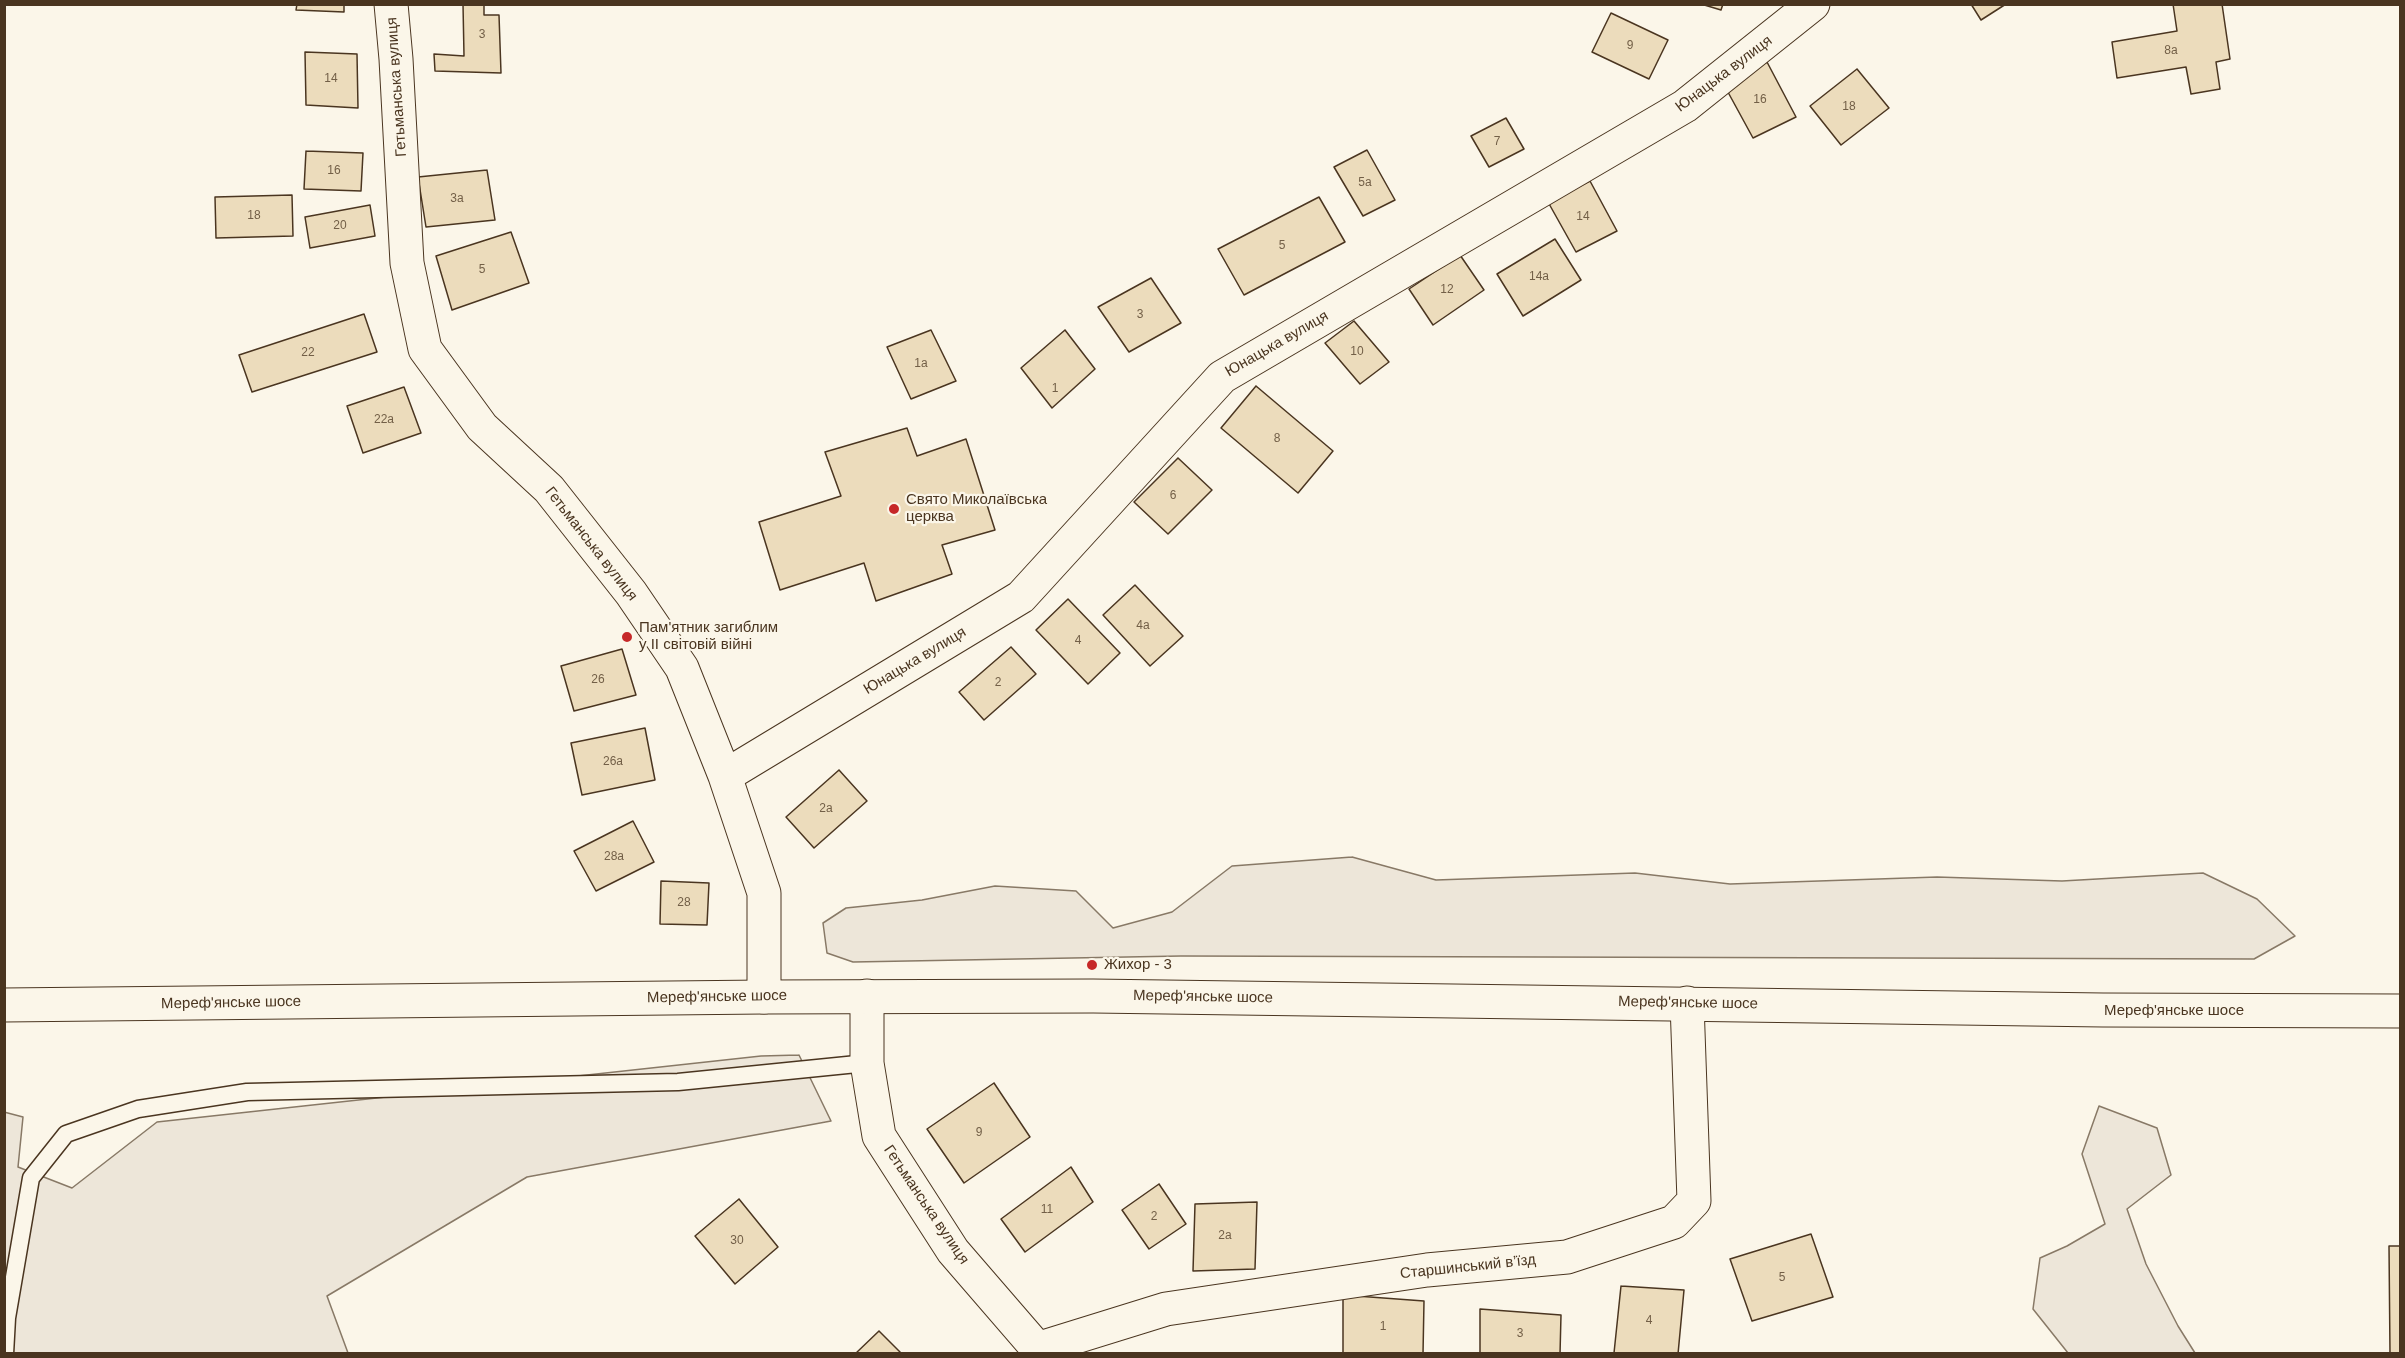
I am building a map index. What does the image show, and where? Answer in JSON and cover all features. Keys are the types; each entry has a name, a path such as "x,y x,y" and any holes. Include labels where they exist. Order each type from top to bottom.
{"main road":[{"name":"Гетьманська вулиця","path":"391,4 407,263 425,349 482,427 549,489 631,593 682,668 725,776 764,892 764,997"},
{"name":"Юнацька вулиця","path":"725,776 1020,597 1222,377 1685,106 1814,4"},
{"name":"Гетьманська вулиця","path":"867,996 867,1063 879,1136 953,1251 1039,1351"},
{"name":"Мереф'янське шосе","path":"4,1005 867,996 1093,996 2103,1010 2400,1011"},
{"name":"Старшинський в’їзд","path":"1039,1351 1166,1310 1427,1270 1568,1257 1674,1222 1694,1201 1687,1003"}],"lane":[{"path":"5,1353 7,1318 31,1178 66,1134 138,1109 247,1092 678,1082 867,1063"}],"shaded area":[{"path":"1352,857 1436,880 1635,873 1730,884 1937,877 2062,881 2203,873 2257,899 2295,936 2254,959 1181,956 853,962 827,953 823,923 846,908 922,900 995,886 1076,891 1113,928 1172,912 1232,866"},
{"path":"799,1055 831,1121 527,1177 327,1296 348,1353 5,1354 4,1112 23,1117 18,1167 72,1188 157,1122 761,1056"},
{"path":"2099,1106 2157,1128 2171,1175 2127,1209 2146,1264 2178,1326 2195,1353 2068,1353 2033,1309 2040,1258 2067,1246 2105,1224 2082,1154"}],"building":[{"path":"297,4 344,4 344,12 296,10"},
{"path":"463,4 484,4 484,15 499,15 501,73 435,71 434,54 464,56"},
{"path":"1701,4 1723,4 1721,10"},
{"path":"1971,4 2006,4 1981,20"},
{"path":"2173,4 2222,4 2230,59 2216,62 2220,89 2191,94 2186,67 2117,78 2112,42 2177,31"},
{"path":"1611,13 1668,40 1649,79 1592,52"},
{"path":"305,52 357,54 358,108 306,105"},
{"path":"1767,62 1796,117 1753,138 1723,83"},
{"path":"1857,69 1889,108 1841,145 1810,106"},
{"path":"1506,118 1524,149 1489,167 1471,136"},
{"path":"1367,150 1395,200 1363,216 1334,167"},
{"path":"306,151 363,153 361,191 304,189"},
{"path":"487,170 495,220 426,227 418,177"},
{"path":"1590,181 1617,231 1576,252 1548,202"},
{"path":"292,195 293,236 216,238 215,197"},
{"path":"1319,197 1345,242 1244,295 1218,249"},
{"path":"370,205 375,236 310,248 305,217"},
{"path":"511,232 529,283 452,310 436,256"},
{"path":"1555,239 1581,280 1523,316 1497,274"},
{"path":"1460,255 1484,290 1433,325 1409,289"},
{"path":"1151,278 1181,323 1129,352 1098,307"},
{"path":"364,314 377,352 252,392 239,355"},
{"path":"1354,321 1389,362 1360,384 1325,343"},
{"path":"931,330 956,381 911,399 887,347"},
{"path":"1065,330 1095,369 1052,408 1021,368"},
{"path":"1256,386 1333,451 1298,493 1221,428"},
{"path":"404,387 421,433 363,453 347,406"},
{"name":"Свято Миколаївська церква","path":"907,428 917,456 966,439 995,530 942,545 952,574 876,601 864,563 780,590 759,522 841,496 825,452"},
{"path":"1178,458 1212,490 1168,534 1134,502"},
{"path":"1135,585 1183,636 1150,666 1103,615"},
{"path":"1068,599 1120,653 1088,684 1036,630"},
{"path":"1011,647 1036,674 984,720 959,692"},
{"path":"622,649 636,695 574,711 561,666"},
{"path":"645,728 655,780 582,795 571,743"},
{"path":"839,770 867,801 814,848 786,817"},
{"path":"633,821 654,862 596,891 574,851"},
{"path":"661,881 709,883 707,925 660,924"},
{"path":"994,1083 1030,1137 964,1183 927,1129"},
{"path":"1071,1167 1093,1202 1025,1252 1001,1219"},
{"path":"1159,1184 1186,1224 1149,1249 1122,1210"},
{"path":"739,1199 778,1247 735,1284 695,1236"},
{"path":"1257,1202 1255,1269 1193,1271 1195,1204"},
{"path":"1811,1234 1833,1297 1752,1321 1730,1259"},
{"path":"2389,1246 2400,1246 2400,1354 2390,1354"},
{"path":"1621,1286 1684,1290 1678,1354 1614,1353"},
{"path":"1343,1295 1424,1301 1423,1354 1343,1354"},
{"path":"1480,1309 1561,1315 1560,1354 1480,1354"},
{"path":"879,1331 902,1354 855,1354"}],"place":[{"name":"Свято Миколаївська церква","path":"894,509"},
{"name":"Пам'ятник загиблим у II світовій війні","path":"627,637"},
{"name":"Жихор - 3","path":"1092,965"}]}
